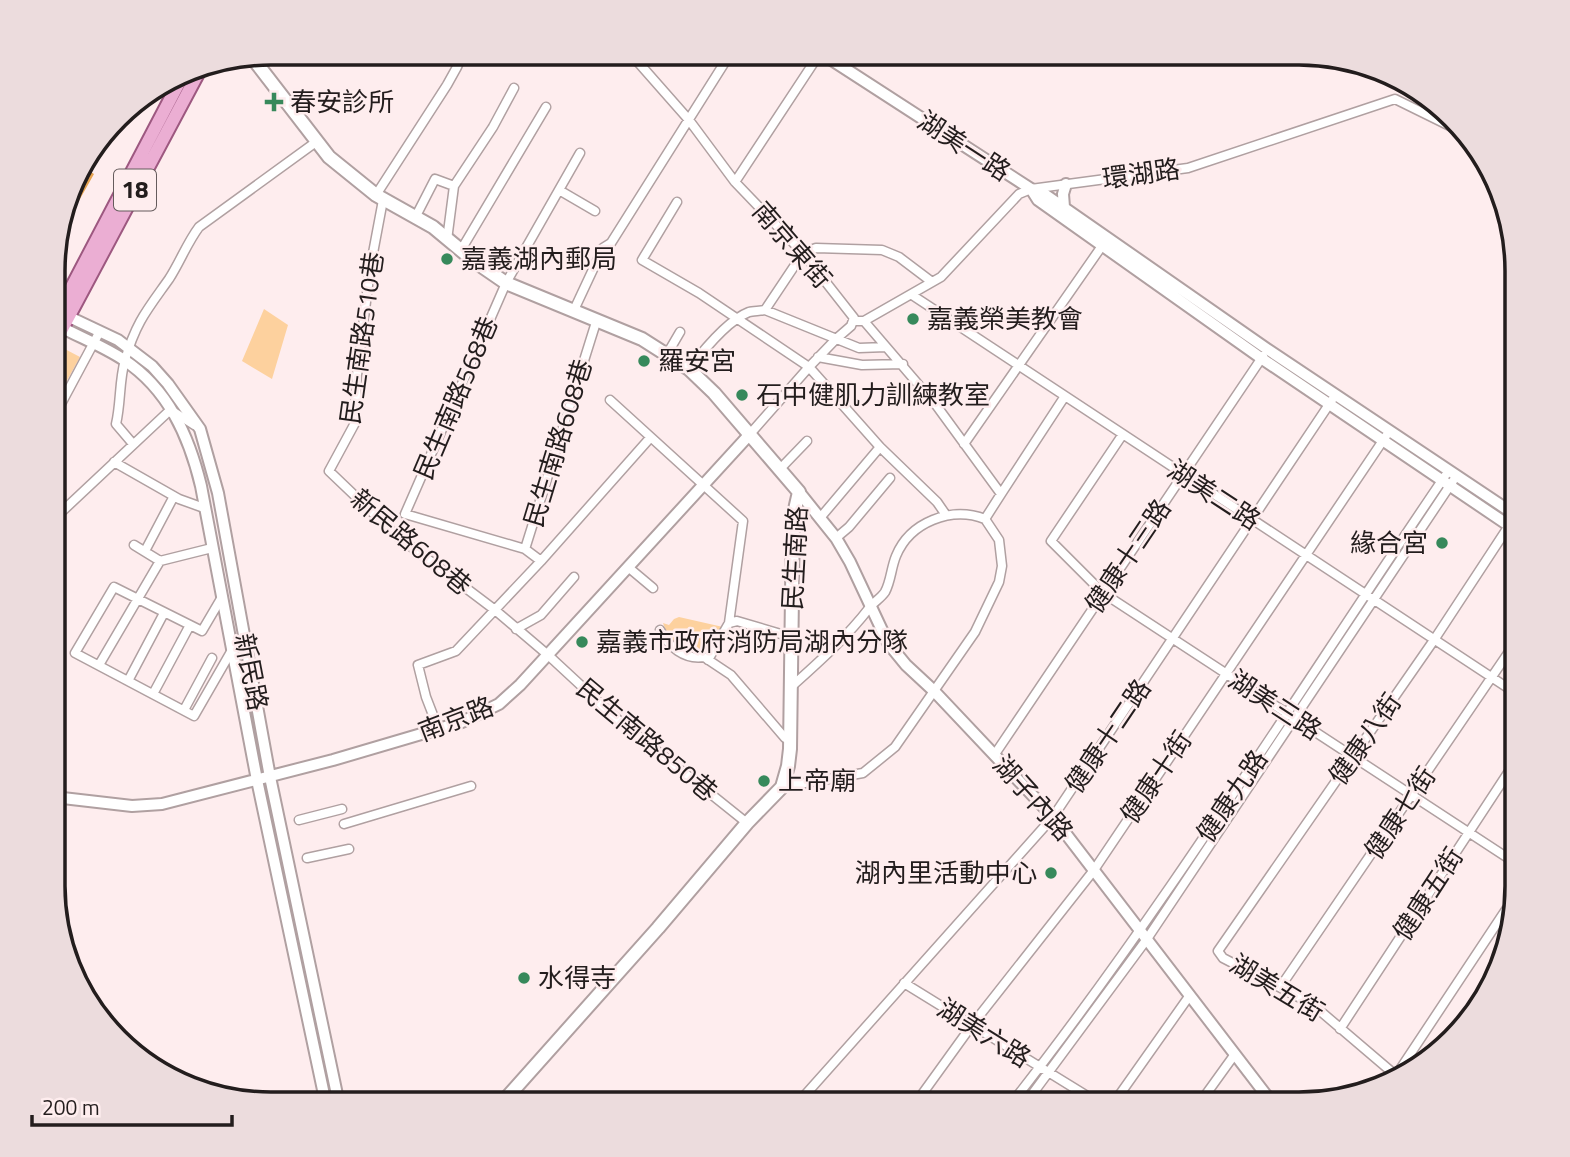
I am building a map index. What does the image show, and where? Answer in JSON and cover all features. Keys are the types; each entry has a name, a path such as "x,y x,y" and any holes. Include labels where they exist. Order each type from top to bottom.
{"main road":[{"name":"民生南路","path":"258,66 329,157 380,197 416,216 506,283 642,339 689,369 714,393 799,492 793,518 790,739 788,766 782,787"},
{"name":"18","path":"65,308 194,80"},
{"name":"18","path":"65,307 177,87"},
{"path":"512,1092 658,928 747,823 782,787"}],"street":[{"path":"380,197 458,65"},
{"name":"南京東街","path":"643,65 735,182 803,253 850,313 853,321"},
{"path":"574,310 603,248 611,243 723,65"},
{"path":"735,182 812,65"},
{"name":"湖美一路","path":"839,65 1031,189 1105,241"},
{"path":"447,240 454,186 493,127 514,88"},
{"name":"環湖路","path":"853,321 864,321 941,276 1019,194 1031,189 1188,168 1395,99 1442,122"},
{"path":"461,250 545,107"},
{"path":"133,444 116,424 125,360 143,314 169,278 199,227 316,142"},
{"name":"民生南路568巷","path":"525,549 405,514 506,283 580,153"},
{"path":"416,216 435,179 454,186"},
{"path":"1064,207 1063,194 1066,184"},
{"path":"559,190 595,211"},
{"path":"1041,196 1064,207 1105,241 1264,354 1449,478 1505,522"},
{"name":"民生南路510巷","path":"329,471 355,423 357,375 380,197"},
{"path":"677,202 642,260 739,319 809,367 880,447 937,502 946,515"},
{"path":"964,444 1105,241"},
{"path":"765,310 803,253 816,248 881,250 899,257 932,282"},
{"name":"湖美二路","path":"912,295 1505,686"},
{"path":"689,369 708,344 739,319 749,312 765,310 859,348 886,347"},
{"name":"民生南路608巷","path":"541,561 525,549 597,319"},
{"name":"新民路","path":"65,321 100,331 129,347 168,384 200,429 218,493 271,777 337,1092"},
{"path":"750,434 853,321"},
{"path":"864,321 903,364 1001,494"},
{"name":"新民路","path":"65,323 125,360 160,393 174,412 196,466 257,780 323,1092"},
{"path":"65,396 100,331"},
{"path":"666,356 680,332"},
{"name":"健康十三路","path":"995,754 1264,354"},
{"path":"818,357 877,366 903,364"},
{"path":"985,519 1065,397"},
{"path":"610,400 743,521 729,623 708,660"},
{"name":"健康十二路","path":"811,1092 904,983 1053,817 1332,400"},
{"path":"65,508 167,413 174,412 200,429"},
{"name":"南京路","path":"65,798 132,806 162,804 271,777 463,722 499,704 548,655 750,434"},
{"name":"湖美三路","path":"1123,434 1051,541 1103,593 1505,856"},
{"name":"健康十街","path":"924,1092 972,1025 1094,870 1386,436"},
{"name":"民生南路608巷","path":"438,728 418,665 456,651 541,561 650,438"},
{"path":"779,470 807,441"},
{"path":"820,518 880,447"},
{"path":"114,461 174,496 204,508"},
{"name":"新民路608巷","path":"329,471 397,536 516,629"},
{"path":"836,538 849,527 890,478"},
{"path":"1449,478 1505,508"},
{"name":"健康九路","path":"1021,1092 1144,935 1296,719 1449,478"},
{"name":"湖子內路","path":"799,492 836,538 888,643 1053,817 1264,1092"},
{"path":"145,551 174,496"},
{"path":"782,787 863,772 895,747 975,632 999,582 1002,566 999,540 985,519 965,513 936,517 924,524 896,555 884,593 842,641 791,687"},
{"name":"健康八街","path":"1219,951 1505,539"},
{"path":"134,545 160,561"},
{"path":"99,666 160,561 212,548"},
{"path":"628,567 653,588"},
{"path":"516,629 541,615 575,577"},
{"path":"222,597 202,631 114,587 75,653 194,716 232,650"},
{"name":"健康九路","path":"1144,935 1287,713 1371,598"},
{"path":"128,681 164,613"},
{"path":"729,623 737,621 791,637"},
{"path":"153,694 190,625"},
{"name":"民生南路850巷","path":"516,629 616,718 747,823"},
{"path":"660,630 667,642 679,652 693,659 704,657 731,675 785,738 790,739"},
{"path":"184,710 212,658"},
{"name":"健康七街","path":"1281,986 1505,658"},
{"name":"健康五街","path":"1340,1028 1505,777"},
{"path":"344,824 471,786"},
{"path":"299,820 342,809"},
{"path":"307,858 349,849"},
{"path":"1407,1062 1503,915"},
{"path":"1034,1092 1144,935"},
{"name":"湖美五街","path":"1219,951 1223,958 1312,1004 1387,1073"},
{"name":"湖美六路","path":"904,983 1080,1092"},
{"path":"1121,1092 1190,995"},
{"path":"1208,1092 1235,1054"}],"shaded area":[{"path":"90,172 94,174 75,208"},
{"path":"264,309 288,325 272,379 242,361"},
{"path":"65,349 80,357 65,384"},
{"path":"679,617 723,627 707,655 694,657 669,640 663,623 669,625"}],"place":[{"name":"春安診所","path":"274,102"},
{"name":"嘉義湖內郵局","path":"447,259"},
{"name":"嘉義榮美教會","path":"913,319"},
{"name":"羅安宮","path":"644,361"},
{"name":"石中健肌力訓練教室","path":"742,395"},
{"name":"緣合宮","path":"1442,543"},
{"name":"嘉義市政府消防局湖內分隊","path":"582,642"},
{"name":"上帝廟","path":"764,781"},
{"name":"湖內里活動中心","path":"1051,873"},
{"name":"水得寺","path":"524,978"}]}
